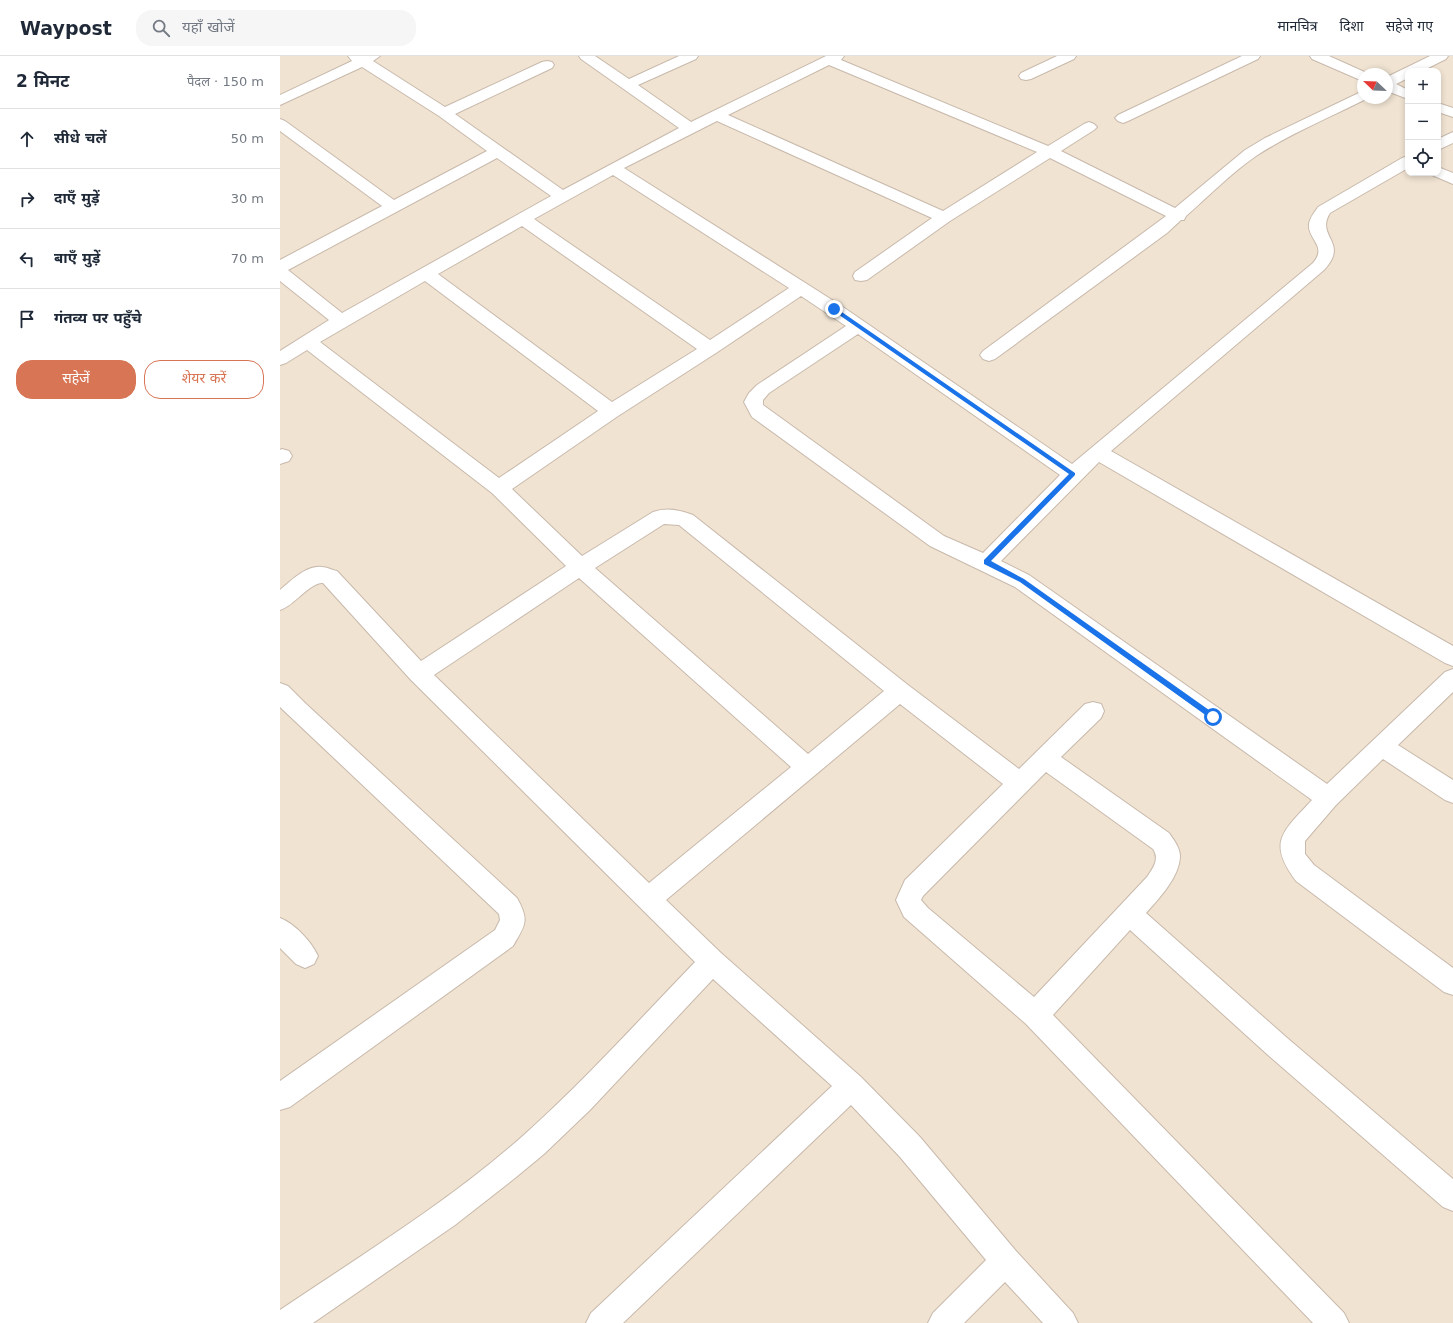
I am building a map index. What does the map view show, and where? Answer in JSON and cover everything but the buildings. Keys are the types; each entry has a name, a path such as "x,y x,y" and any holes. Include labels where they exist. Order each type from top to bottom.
{"street":[{"path":"586,56 690,128"},
{"path":"627,85 691,56"},
{"path":"1026,76 1069,56"},
{"path":"1123,118 1253,56"},
{"path":"1317,56 1357,73"},
{"path":"1417,68 1441,56"},
{"path":"280,359 341,321 561,196 690,128 834,57 1050,152 1178,216"},
{"path":"280,102 364,58 496,152 561,196"},
{"path":"444,114 547,65"},
{"path":"1393,80 1405,74"},
{"path":"1393,89 1405,94"},
{"path":"989,355 1178,216 1234,165 1250,153 1270,141 1357,98"},
{"path":"1441,108 1453,113"},
{"path":"716,115 944,217"},
{"path":"280,124 393,207"},
{"path":"861,276 944,217 1089,127"},
{"path":"1441,143 1453,137"},
{"path":"280,267 496,152"},
{"path":"987,562 1073,474 1097,452 1308,276 1321,263 1326,256 1327,248 1316,227 1317,218 1324,210 1405,162"},
{"path":"613,168 801,288 1073,474"},
{"path":"1441,173 1453,179"},
{"path":"522,219 710,349"},
{"path":"280,272 341,321"},
{"path":"426,273 611,411"},
{"path":"499,488 611,411 710,349 801,288"},
{"path":"858,326 763,388 755,397 753,402 754,407 937,541 962,553 987,562 1022,580 1328,798"},
{"path":"308,342 499,488 580,567 808,768"},
{"path":"1097,452 1453,657"},
{"path":"419,674 580,567 660,517 670,516 686,520 900,691 1019,783"},
{"path":"280,602 316,576 320,575 330,577 419,674 712,962 852,1086 910,1147 1006,1260 1063,1323"},
{"path":"1453,678 1383,747 1328,798 1294,837 1292,850 1294,859 1305,873 1453,983"},
{"path":"648,899 900,691"},
{"path":"280,692 298,711 508,906 512,913 513,922 504,938 280,1097"},
{"path":"1093,711 914,888 908,900 912,909 919,916 1035,1015 1334,1323"},
{"path":"1383,747 1453,793"},
{"path":"1035,1015 1156,885 1169,858 1167,848 1161,841 1044,758"},
{"path":"1130,914 1277,1046 1453,1197"},
{"path":"280,930 305,956"},
{"path":"287,1323 464,1201 533,1144 579,1102 712,962"},
{"path":"601,1323 852,1086"},
{"path":"943,1323 1006,1260"}],"shaded area":[{"path":"280,56 1453,56 1453,1323 280,1323"}],"route":[{"path":"834,309 1073,474 987,562 1022,580 1213,717"}]}
